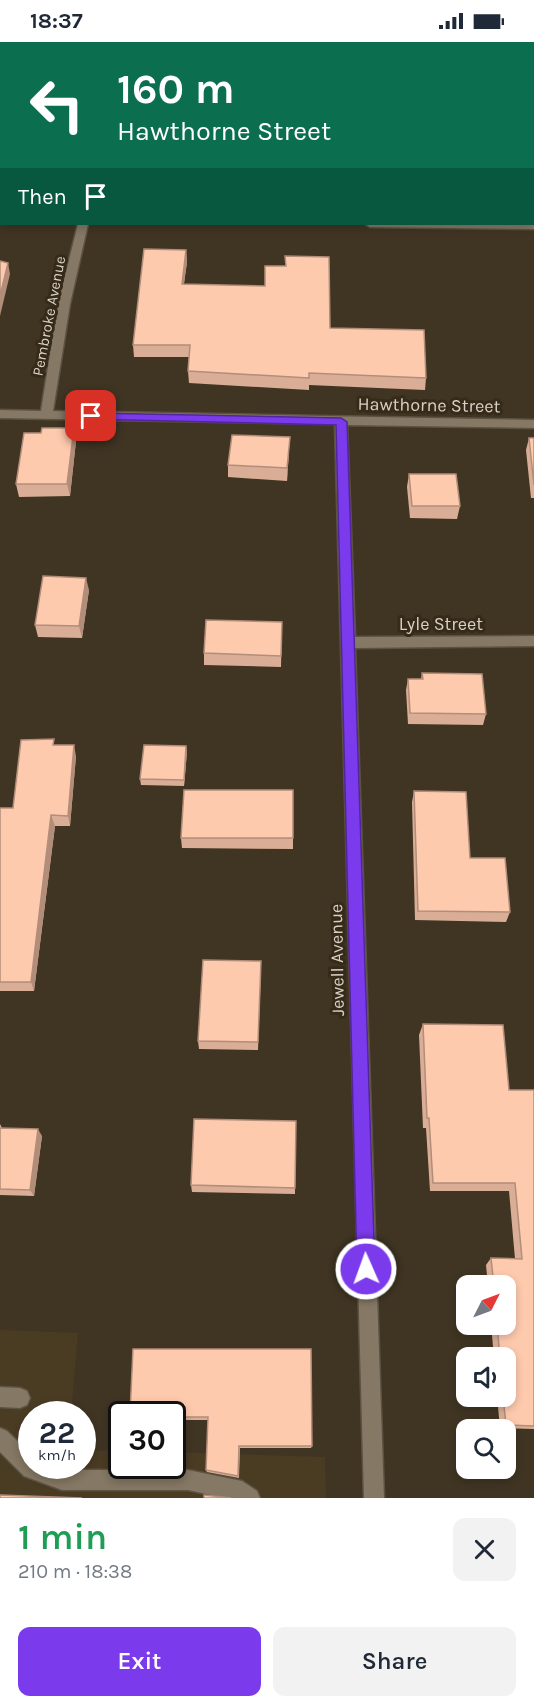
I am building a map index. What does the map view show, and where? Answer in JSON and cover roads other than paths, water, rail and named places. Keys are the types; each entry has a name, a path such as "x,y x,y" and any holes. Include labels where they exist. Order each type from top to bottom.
{"street":[{"name":"Pembroke Avenue","path":"46,415 64,303 83,225"},
{"path":"452,225 534,226"},
{"name":"Hawthorne Street","path":"0,414 534,424"},
{"name":"Jewell Avenue","path":"341,422 374,1498"},
{"name":"Lyle Street","path":"348,643 534,641"},
{"path":"0,1438 31,1469 62,1480 188,1480 242,1491 250,1498"}]}
